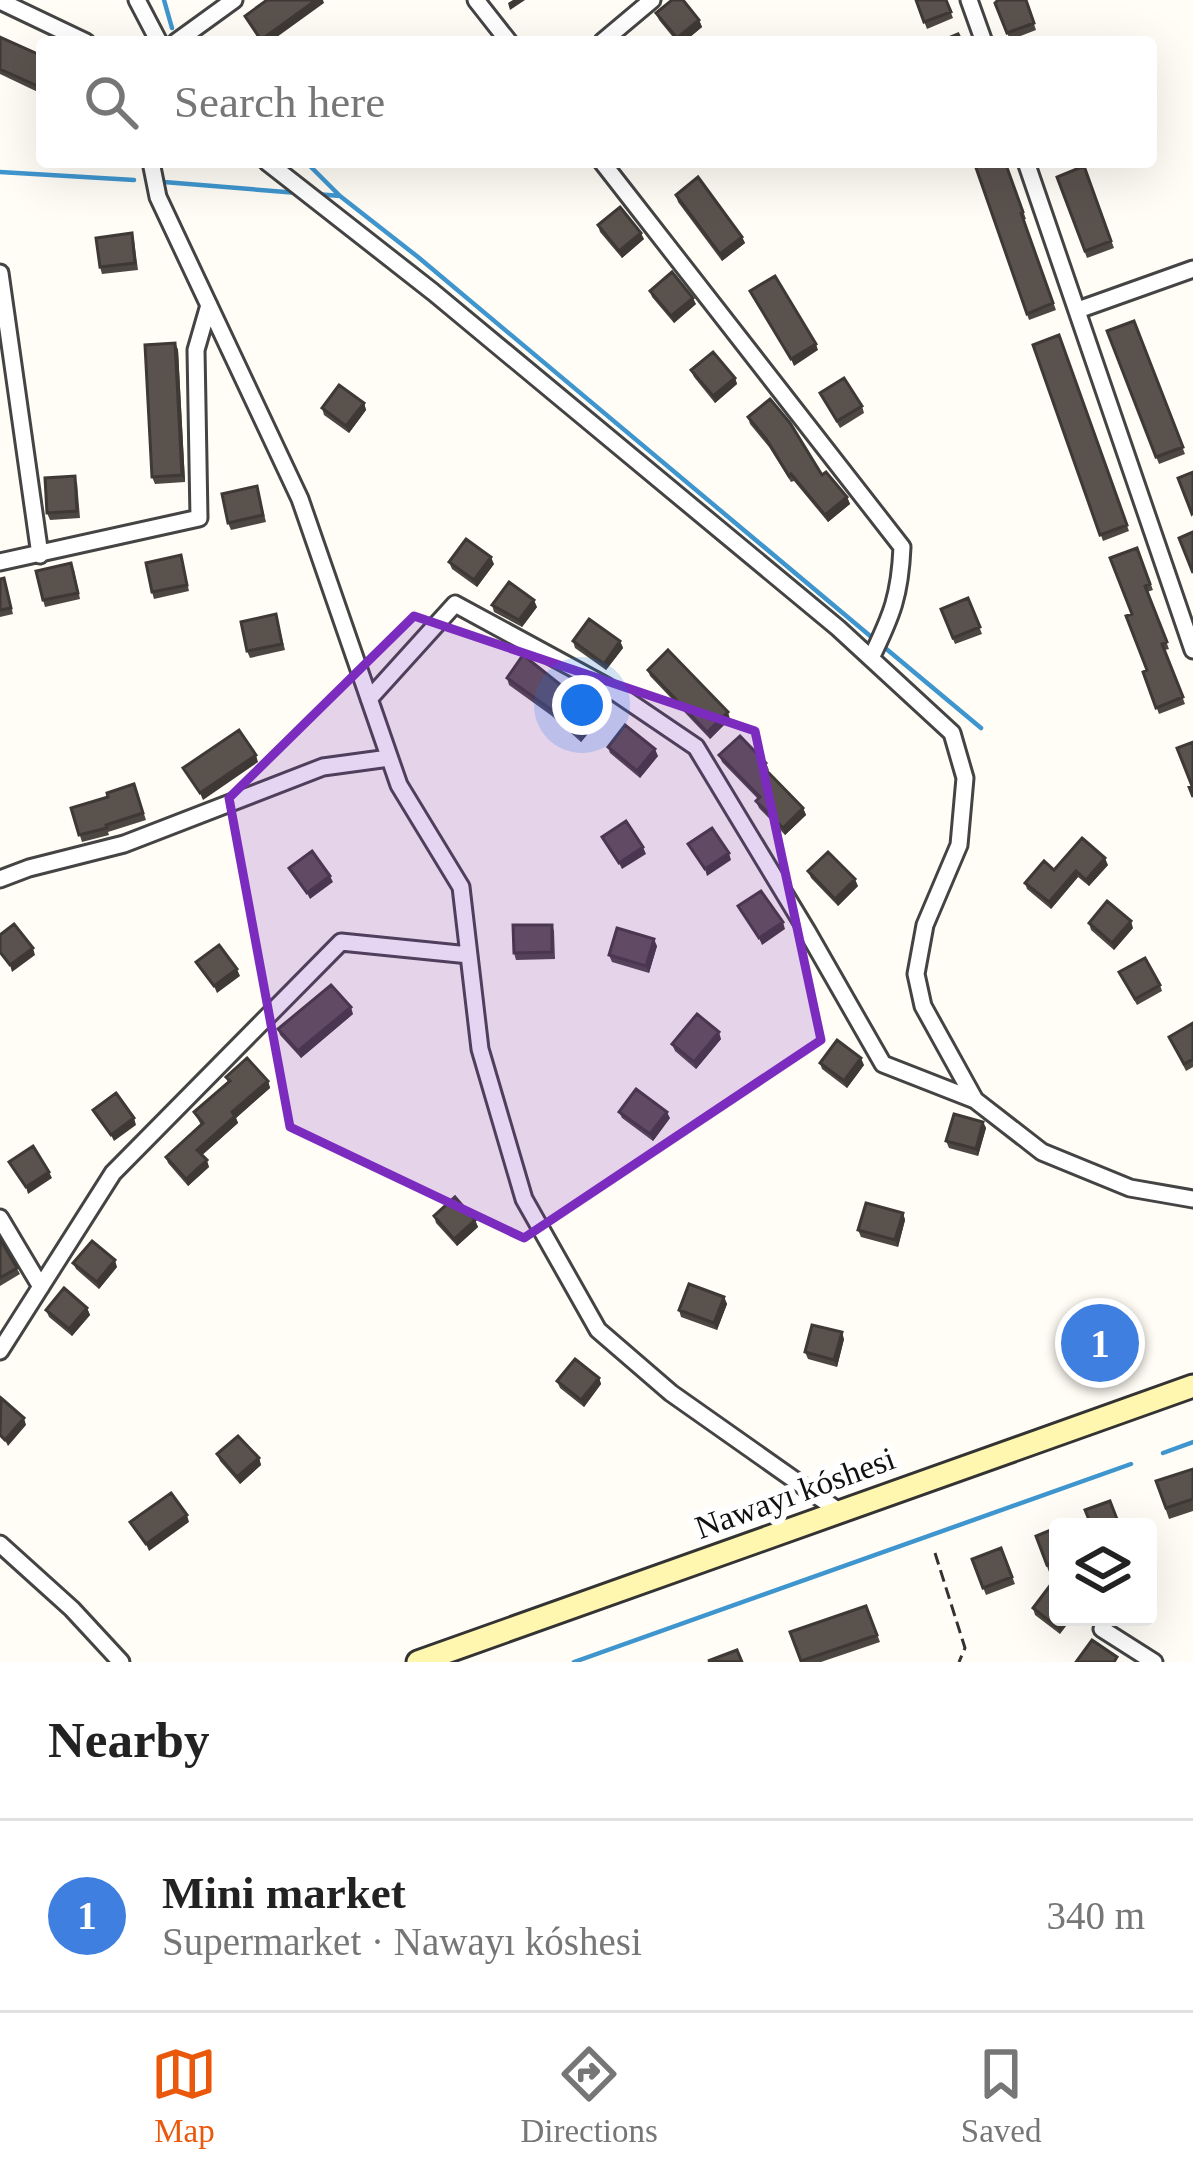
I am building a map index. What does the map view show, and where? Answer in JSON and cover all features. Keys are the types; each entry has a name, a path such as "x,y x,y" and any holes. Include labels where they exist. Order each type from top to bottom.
{"main road":[{"name":"Nawayı kóshesi","path":"418,1662 1193,1386"}],"street":[{"path":"136,0 156,36"},
{"path":"184,36 234,0"},
{"path":"476,0 503,36"},
{"path":"609,36 652,0"},
{"path":"969,0 982,36"},
{"path":"0,1 73,36"},
{"path":"152,168 158,197 301,499 399,785 461,887 480,1049 524,1199 598,1330 671,1393 840,1513"},
{"path":"275,168 433,292 838,628 952,734 965,778 958,845 925,925 916,974 923,1006 975,1100"},
{"path":"607,168 902,547 893,613 871,658"},
{"path":"1028,168 1193,650"},
{"path":"1078,310 1193,269"},
{"path":"0,273 40,555"},
{"path":"0,562 199,518 196,350 209,305"},
{"path":"369,699 455,604 605,686 696,747 883,1064 975,1100 1042,1152 1130,1188 1193,1198"},
{"path":"0,879 124,844 322,767 389,758"},
{"path":"0,1352 113,1173 341,942 469,955"},
{"path":"0,1218 41,1287"},
{"path":"0,1544 72,1609 121,1662"},
{"path":"1102,1628 1154,1662"}],"path":[{"path":"935,1553 964,1648 959,1662"}],"highlighted area":[{"path":"414,616 755,731 821,1040 524,1238 290,1127 229,798"}],"building":[{"path":"267,0 316,0 266,36 258,36 245,16"},
{"path":"672,0 683,0 699,20 675,36 656,13"},
{"path":"916,0 946,0 951,12 924,22"},
{"path":"1026,0 1034,23 1007,33 995,3"},
{"path":"0,37 36,53 36,85 0,69"},
{"path":"976,168 1007,168 1023,212 1053,303 1027,314"},
{"path":"1085,168 1111,241 1085,251 1057,177"},
{"path":"698,177 742,237 720,254 676,195"},
{"path":"620,207 641,233 619,251 598,225"},
{"path":"132,233 135,263 100,267 96,238"},
{"path":"672,272 693,298 671,316 650,291"},
{"path":"775,276 816,344 791,359 750,291"},
{"path":"1134,321 1183,447 1156,457 1107,331"},
{"path":"1059,335 1127,525 1100,535 1033,345"},
{"path":"175,343 182,475 152,477 145,345"},
{"path":"713,352 735,378 713,396 691,370"},
{"path":"844,378 862,406 837,421 820,393"},
{"path":"339,385 364,403 346,426 322,408"},
{"path":"770,399 822,475 826,472 847,497 825,515 789,476 748,417"},
{"path":"1193,472 1193,513 1192,514 1178,478"},
{"path":"75,476 77,511 47,513 45,478"},
{"path":"257,486 263,515 228,523 222,494"},
{"path":"1193,532 1193,573 1179,538"},
{"path":"466,539 491,557 474,580 449,562"},
{"path":"1137,548 1150,584 1145,586 1167,642 1162,644 1183,697 1156,708 1126,616 1132,614 1110,558"},
{"path":"181,555 187,585 152,592 146,563"},
{"path":"71,563 78,593 43,600 36,571"},
{"path":"4,578 11,608 0,610 0,579"},
{"path":"509,582 534,600 519,620 492,605"},
{"path":"968,598 980,627 953,638 941,609"},
{"path":"276,614 282,644 247,651 241,622"},
{"path":"589,619 620,641 604,664 573,641"},
{"path":"668,650 728,712 707,732 648,670"},
{"path":"523,655 596,713 578,735 507,678"},
{"path":"625,725 655,749 637,771 608,747"},
{"path":"239,730 256,755 200,793 183,768"},
{"path":"740,736 803,808 783,828 719,755"},
{"path":"1193,742 1193,797 1177,748"},
{"path":"134,784 143,813 79,835 71,808"},
{"path":"626,821 643,847 619,863 602,837"},
{"path":"712,828 729,853 705,869 688,844"},
{"path":"1082,838 1105,858 1086,880 1076,871 1049,902 1025,883 1044,861 1054,870"},
{"path":"312,851 330,876 307,893 289,868"},
{"path":"828,852 855,879 835,899 808,871"},
{"path":"761,891 783,922 759,938 738,906"},
{"path":"1107,901 1131,921 1112,943 1089,923"},
{"path":"14,924 33,948 10,965 0,952 0,935"},
{"path":"513,925 552,925 552,952 514,953"},
{"path":"617,928 654,939 646,966 609,955"},
{"path":"219,945 237,969 214,986 196,962"},
{"path":"1145,958 1160,985 1135,999 1119,972"},
{"path":"331,985 351,1007 298,1051 278,1029"},
{"path":"697,1014 719,1032 694,1062 672,1044"},
{"path":"1193,1023 1193,1059 1184,1064 1169,1037"},
{"path":"837,1040 861,1058 844,1081 820,1063"},
{"path":"247,1058 268,1081 197,1150 207,1160 186,1179 166,1157 203,1123 194,1112 230,1081 226,1077"},
{"path":"636,1089 667,1112 650,1134 619,1112"},
{"path":"116,1093 134,1118 111,1135 93,1110"},
{"path":"954,1114 983,1122 976,1149 946,1141"},
{"path":"33,1146 49,1172 26,1187 9,1162"},
{"path":"455,1197 475,1220 454,1239 434,1216"},
{"path":"866,1203 903,1213 895,1240 858,1230"},
{"path":"0,1239 17,1268 0,1278"},
{"path":"92,1241 115,1260 97,1282 73,1263"},
{"path":"689,1284 724,1297 714,1323 679,1310"},
{"path":"64,1288 87,1308 69,1329 46,1310"},
{"path":"1102,1301 1114,1334 1091,1342 1079,1309"},
{"path":"812,1325 842,1332 834,1360 805,1352"},
{"path":"575,1359 599,1378 581,1400 557,1381"},
{"path":"1,1398 24,1418 5,1440 0,1435"},
{"path":"238,1436 259,1458 237,1477 217,1454"},
{"path":"1193,1469 1193,1499 1166,1508 1156,1481"},
{"path":"171,1493 187,1515 146,1544 130,1522"},
{"path":"1110,1501 1117,1518 1088,1518 1085,1510"},
{"path":"1049,1531 1049,1564 1047,1565 1036,1536"},
{"path":"1001,1548 1012,1577 983,1588 972,1559"},
{"path":"1049,1587 1049,1621 1033,1608"},
{"path":"866,1606 877,1635 801,1661 790,1632"},
{"path":"1092,1640 1117,1657 1114,1662 1076,1662"},
{"path":"737,1650 742,1662 708,1661"}],"waterway":[{"path":"164,0 172,28"},
{"path":"312,168 875,640"},
{"path":"0,172 134,180"},
{"path":"164,182 298,193"},
{"path":"316,194 340,196"},
{"path":"884,647 981,728"},
{"path":"1163,1453 1193,1442"},
{"path":"574,1662 1131,1464"}],"place":[{"name":"Mini market","path":"1100,1343"}]}
